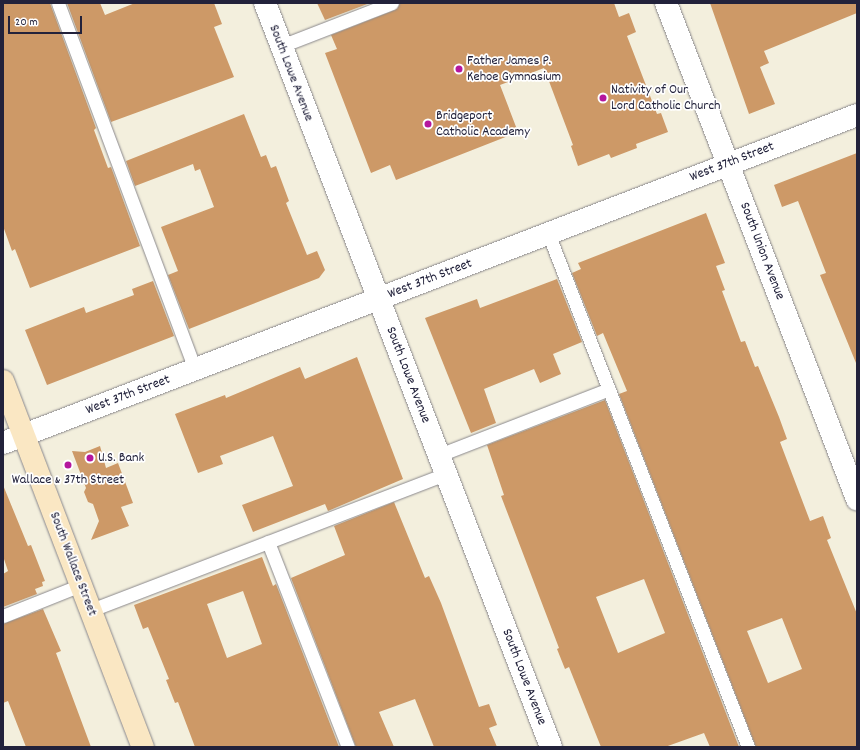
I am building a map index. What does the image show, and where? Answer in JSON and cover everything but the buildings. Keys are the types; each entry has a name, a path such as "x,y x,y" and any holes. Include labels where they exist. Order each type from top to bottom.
{"street":[{"name":"South Lowe Avenue","path":"265,3 551,747"},
{"name":"South Union Avenue","path":"666,3 857,499"},
{"name":"West 37th Street","path":"3,443 857,114"},
{"name":"South Wallace Street","path":"3,381 143,747"}],"lane":[{"path":"58,3 195,368"},
{"path":"281,46 392,3"},
{"path":"548,233 748,747"},
{"path":"91,610 268,542 443,465 609,389"},
{"path":"268,542 348,747"},
{"path":"3,616 82,585"}],"place":[{"name":"Father James P. Kehoe Gymnasium","path":"459,69"},
{"name":"Nativity of Our Lord Catholic Church","path":"603,98"},
{"name":"Bridgeport Catholic Academy","path":"428,124"},
{"name":"U.S. Bank","path":"90,458"},
{"name":"Wallace & 37th Street","path":"68,465"}]}
